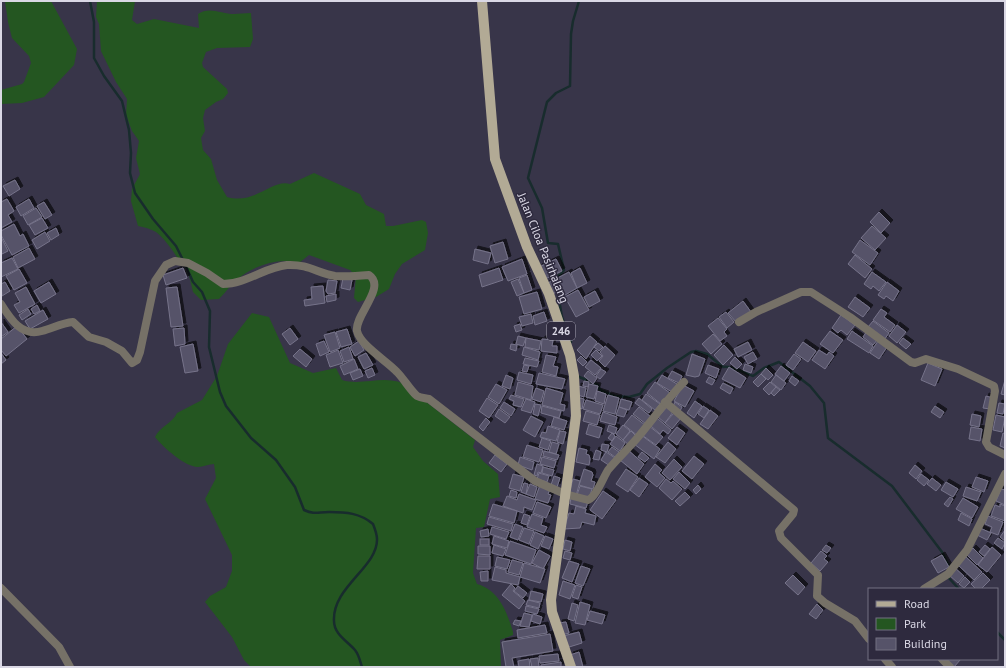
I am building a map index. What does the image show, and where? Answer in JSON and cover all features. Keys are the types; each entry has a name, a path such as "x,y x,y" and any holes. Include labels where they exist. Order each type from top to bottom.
{"main road":[{"name":"Jalan Ciloa Pasirhalang","path":"482,1 495,159 525,241 549,294 570,355 574,376 576,416 551,605 571,667"}],"street":[{"path":"2,310 17,326 26,332 41,332 62,324 73,322 89,337 106,342 122,351 132,363 137,360 140,352 155,281 166,265 175,261 195,266 223,284 248,279 278,266 286,265 308,266 334,276 369,275 374,281 375,286 357,325 357,332 362,340 392,366 416,395 429,400 535,481 565,494 590,500 620,454 639,436 665,402 684,382"},
{"path":"740,322 756,312 801,292 811,292 850,317 911,362 918,362 926,358 958,369 994,386 996,391 986,442 989,447 1005,455"},
{"path":"665,402 792,508 794,512 779,531 781,538 818,575 817,596 825,603 856,621 868,638"},
{"path":"926,588 948,574 967,550 1005,474"},
{"path":"1,588 59,647 70,667"}],"green space":[{"path":"5,1 51,1 77,49 74,65 44,97 22,103 1,104 1,90 22,84 31,63 29,56 12,38"},
{"path":"97,1 135,1 132,20 137,24 154,19 199,28 198,14 202,12 211,10 229,14 251,13 253,39 250,47 217,48 206,52 202,63 203,67 227,89 228,93 223,99 205,110 203,118 205,131 201,138 203,150 211,159 217,180 227,197 237,199 246,198 276,185 283,183 290,184 314,173 360,194 366,205 384,214 386,226 422,220 426,222 428,233 425,250 402,264 395,274 389,289 376,297 358,302 354,298 356,276 350,270 309,255 299,263 281,261 263,265 245,273 231,285 219,299 201,300 193,292 187,267 180,264 166,242 156,232 138,226 131,201 132,189 140,174 136,158 139,141 132,131 126,115 127,99 116,82 101,51 99,24 96,17"},
{"path":"252,313 269,317 290,363 313,373 336,368 342,380 350,382 387,380 402,383 475,440 473,447 483,461 498,474 500,497 490,499 484,527 476,528 473,573 477,584 491,591 501,603 513,632 513,635 500,640 501,667 251,667 244,660 232,637 205,602 210,596 226,587 232,571 232,555 205,499 216,478 214,464 198,467 187,464 163,446 155,437 160,430 175,417 177,413 202,400 217,376 228,344"}],"building":[{"path":"15,180 20,189 9,196 3,186"},
{"path":"7,199 14,211 8,215 12,222 1,228 1,202"},
{"path":"29,199 34,208 21,216 16,207"},
{"path":"44,202 52,215 45,219 37,206"},
{"path":"36,208 42,217 28,225 23,216"},
{"path":"879,212 890,223 881,233 870,222"},
{"path":"42,218 48,228 35,235 29,225"},
{"path":"14,224 20,236 23,234 29,246 12,255 1,235 1,231"},
{"path":"872,226 886,238 875,250 861,238"},
{"path":"56,228 59,235 51,240 47,233"},
{"path":"45,232 50,241 37,249 32,240"},
{"path":"1,237 8,251 2,254 1,252"},
{"path":"860,240 878,253 870,265 852,252"},
{"path":"503,242 508,259 495,263 490,246"},
{"path":"29,248 35,259 18,268 13,257"},
{"path":"475,249 491,253 488,264 473,260"},
{"path":"855,255 872,269 865,278 848,264"},
{"path":"12,258 18,269 1,277 1,263"},
{"path":"522,259 527,274 508,281 502,267"},
{"path":"556,259 562,271 545,279 539,267"},
{"path":"183,268 187,278 166,285 163,275"},
{"path":"499,268 503,280 482,287 479,275"},
{"path":"580,268 587,283 577,288 571,273"},
{"path":"19,269 27,283 14,290 6,276"},
{"path":"569,272 577,288 565,295 562,289 551,295 546,284"},
{"path":"872,272 886,282 879,291 873,286 871,289 864,284"},
{"path":"527,275 532,290 524,293 519,278"},
{"path":"343,278 352,280 350,290 341,288"},
{"path":"518,279 524,293 517,296 511,282"},
{"path":"328,280 337,281 335,293 328,294 326,291"},
{"path":"5,282 10,291 2,296 1,284"},
{"path":"49,282 56,294 41,303 34,291"},
{"path":"887,282 899,291 893,301 886,296 884,299 878,295"},
{"path":"323,286 325,303 305,306 304,300 312,299 311,287"},
{"path":"26,287 35,304 19,313 14,305 20,302 15,293"},
{"path":"177,287 183,326 171,327 166,288"},
{"path":"578,290 589,310 576,317 565,297"},
{"path":"595,291 600,301 589,307 584,297"},
{"path":"537,292 542,309 524,314 519,297"},
{"path":"336,294 336,300 327,302 326,296"},
{"path":"855,297 870,308 863,317 848,307"},
{"path":"743,301 751,312 737,323 728,313"},
{"path":"37,305 40,311 34,314 31,309"},
{"path":"28,309 31,314 22,320 19,315"},
{"path":"881,309 887,313 884,317 895,325 890,332 873,320"},
{"path":"43,310 48,319 30,329 25,321"},
{"path":"544,312 547,321 535,325 533,316"},
{"path":"726,312 734,322 727,328 719,317"},
{"path":"531,314 533,323 522,326 519,317"},
{"path":"841,315 855,325 847,335 841,330 838,333 832,328"},
{"path":"718,318 727,329 724,332 727,336 720,341 708,326"},
{"path":"873,321 889,333 884,340 868,327"},
{"path":"1,322 8,332 1,337"},
{"path":"520,324 522,330 516,332 514,326"},
{"path":"897,325 906,332 897,343 889,336"},
{"path":"17,326 27,339 6,356 1,350 1,339"},
{"path":"184,328 185,344 175,346 173,329"},
{"path":"290,328 298,339 290,345 282,334"},
{"path":"347,329 352,344 341,347 336,332"},
{"path":"830,331 843,340 833,353 820,344"},
{"path":"852,331 873,346 869,353 847,339"},
{"path":"867,331 878,339 873,345 863,337"},
{"path":"335,332 340,348 330,352 324,335"},
{"path":"713,334 722,344 711,354 702,344"},
{"path":"518,336 526,338 523,346 516,344"},
{"path":"590,336 597,342 586,359 577,350"},
{"path":"526,338 541,341 539,350 525,347"},
{"path":"903,338 911,344 906,349 899,343"},
{"path":"542,339 553,340 552,346 557,346 557,353 541,351"},
{"path":"324,341 329,352 320,356 316,344"},
{"path":"359,341 364,350 355,356 350,347"},
{"path":"878,341 887,347 879,359 870,353"},
{"path":"748,342 752,350 738,357 734,349"},
{"path":"803,342 816,351 808,362 795,353"},
{"path":"598,343 603,347 599,351 594,347"},
{"path":"193,344 198,371 185,373 180,347"},
{"path":"511,344 517,345 516,351 510,349"},
{"path":"724,345 733,355 723,365 714,355"},
{"path":"605,346 615,355 605,367 599,361 603,356 600,352"},
{"path":"349,347 353,359 344,362 340,351"},
{"path":"524,347 540,352 538,360 522,355"},
{"path":"300,349 312,359 306,367 293,356"},
{"path":"338,350 343,363 330,367 326,355"},
{"path":"596,350 602,356 597,361 591,355"},
{"path":"819,350 827,355 829,352 834,356 825,369 812,360"},
{"path":"753,352 757,359 748,364 744,357"},
{"path":"1,353 6,360 1,364"},
{"path":"366,353 373,365 364,369 358,357"},
{"path":"692,354 705,359 699,376 695,377 686,375"},
{"path":"794,354 801,359 793,370 786,365"},
{"path":"546,355 556,357 553,366 558,367 556,376 542,372"},
{"path":"581,356 587,362 583,366 577,360"},
{"path":"735,357 742,364 737,369 730,363"},
{"path":"525,358 539,361 537,367 523,364"},
{"path":"354,359 358,369 344,375 340,366"},
{"path":"591,360 601,368 595,375 585,367"},
{"path":"928,363 942,369 935,386 921,380"},
{"path":"745,364 753,367 751,373 743,370"},
{"path":"524,365 529,366 527,372 522,371"},
{"path":"708,365 719,369 716,378 705,373"},
{"path":"781,366 790,373 784,381 775,374"},
{"path":"729,367 746,378 740,388 722,379"},
{"path":"372,368 375,375 368,378 365,371"},
{"path":"766,368 773,375 768,380 761,374"},
{"path":"360,369 363,376 353,380 350,373"},
{"path":"601,369 606,372 600,379 596,376"},
{"path":"588,371 597,378 593,384 584,376"},
{"path":"672,371 682,376 679,383 668,378"},
{"path":"519,372 533,375 531,384 517,380"},
{"path":"539,373 565,379 562,389 536,384"},
{"path":"761,374 766,379 758,387 753,382"},
{"path":"506,375 513,378 510,389 502,386"},
{"path":"662,375 677,384 672,392 657,383"},
{"path":"776,375 786,383 781,390 771,382"},
{"path":"792,376 799,381 795,386 789,381"},
{"path":"709,377 715,380 712,385 706,382"},
{"path":"1005,380 1005,395 1001,394"},
{"path":"584,381 589,382 588,387 583,386"},
{"path":"518,382 533,386 531,400 515,395"},
{"path":"655,382 670,393 661,404 647,393"},
{"path":"770,382 776,387 769,395 763,389"},
{"path":"723,383 733,388 730,394 720,388"},
{"path":"496,384 507,390 499,404 488,397"},
{"path":"589,384 598,386 594,399 586,397"},
{"path":"683,385 694,391 685,407 674,401"},
{"path":"578,386 586,388 584,397 578,395"},
{"path":"776,387 780,390 774,396 771,393"},
{"path":"536,388 544,391 541,402 532,399"},
{"path":"546,388 563,393 560,404 565,405 564,411 542,405"},
{"path":"597,391 606,394 604,404 595,401"},
{"path":"646,394 660,404 655,410 642,400"},
{"path":"511,395 524,399 521,407 513,405 514,401 509,399"},
{"path":"608,395 619,398 615,414 603,411"},
{"path":"986,396 993,398 990,409 983,408"},
{"path":"487,398 498,405 489,418 479,411"},
{"path":"580,398 584,399 582,409 577,407"},
{"path":"639,398 652,409 649,413 635,403"},
{"path":"526,399 535,402 531,413 521,410"},
{"path":"621,399 632,402 629,410 619,407"},
{"path":"586,400 603,405 600,414 583,409"},
{"path":"695,401 702,406 694,418 687,413"},
{"path":"504,402 515,409 511,416 500,408"},
{"path":"675,402 682,407 680,411 673,406"},
{"path":"999,403 1005,404 1003,414 997,413"},
{"path":"535,404 541,405 538,416 533,414"},
{"path":"542,406 561,411 559,418 541,413"},
{"path":"703,406 709,410 704,418 698,414"},
{"path":"935,406 944,412 940,418 931,412"},
{"path":"619,407 627,410 624,417 616,415"},
{"path":"639,407 651,417 646,424 633,414"},
{"path":"667,407 673,412 665,423 658,417"},
{"path":"499,409 510,417 505,423 495,416"},
{"path":"710,410 718,416 708,429 700,424"},
{"path":"586,411 600,415 597,425 583,421"},
{"path":"603,412 617,417 615,425 600,421"},
{"path":"674,413 681,418 672,429 665,423"},
{"path":"972,414 981,416 979,427 970,425"},
{"path":"632,415 645,425 638,436 624,425"},
{"path":"996,415 1005,417 1002,432 993,430"},
{"path":"531,416 543,422 535,437 523,430"},
{"path":"554,417 567,421 564,430 551,426"},
{"path":"486,418 490,422 483,431 479,427"},
{"path":"657,418 671,430 668,434 663,430 660,434 651,426"},
{"path":"589,424 602,428 599,438 586,434"},
{"path":"609,425 617,428 615,434 607,431"},
{"path":"623,425 630,431 623,440 616,434"},
{"path":"548,426 560,430 556,441 540,437 542,432 546,433"},
{"path":"649,426 663,437 656,445 642,435"},
{"path":"677,427 685,433 677,445 668,438"},
{"path":"971,427 982,429 980,441 969,439"},
{"path":"560,431 566,432 563,444 557,442"},
{"path":"631,431 636,436 629,445 623,440"},
{"path":"612,433 615,436 612,441 608,438"},
{"path":"1003,433 1005,434 1005,448 1000,446"},
{"path":"641,435 660,449 654,459 634,444"},
{"path":"616,436 625,443 620,451 610,444"},
{"path":"542,438 551,441 548,450 539,447"},
{"path":"552,442 559,444 556,454 549,452"},
{"path":"668,442 676,449 665,463 656,457"},
{"path":"602,444 609,445 607,452 601,450"},
{"path":"527,445 543,450 539,462 523,457"},
{"path":"612,447 619,452 615,457 608,452"},
{"path":"579,448 587,450 586,454 589,455 590,459 589,465 576,462"},
{"path":"596,450 601,452 599,460 593,459"},
{"path":"628,450 644,464 637,474 620,460"},
{"path":"544,451 559,455 557,460 543,456"},
{"path":"606,452 615,458 610,466 601,460"},
{"path":"642,452 649,458 645,462 638,457"},
{"path":"495,455 507,464 501,472 489,463"},
{"path":"694,456 704,464 692,479 682,471"},
{"path":"520,457 534,462 532,470 518,465"},
{"path":"542,457 556,461 554,468 540,464"},
{"path":"674,459 682,467 670,480 662,473"},
{"path":"537,464 543,466 541,473 538,472 537,476 534,475"},
{"path":"655,464 662,470 659,473 665,478 657,487 645,477"},
{"path":"915,465 922,471 916,479 909,473"},
{"path":"543,467 554,470 552,476 542,473"},
{"path":"584,469 592,472 593,475 591,481 595,482 593,489 579,485"},
{"path":"626,469 638,477 628,492 616,484"},
{"path":"679,472 690,483 685,489 673,479"},
{"path":"539,473 549,476 547,482 537,479"},
{"path":"513,474 524,477 520,491 509,488"},
{"path":"921,474 929,480 924,486 917,480"},
{"path":"554,476 560,478 557,487 551,485"},
{"path":"976,477 988,481 984,492 972,487"},
{"path":"639,478 648,484 639,497 630,490"},
{"path":"932,478 941,485 936,491 927,484"},
{"path":"573,479 580,481 576,496 569,494"},
{"path":"666,479 671,483 673,481 682,489 672,500 659,488"},
{"path":"946,482 958,489 953,497 941,490"},
{"path":"524,483 528,484 526,494 521,492"},
{"path":"530,484 537,487 534,497 526,494"},
{"path":"540,485 550,489 548,494 551,495 548,503 535,499"},
{"path":"698,485 701,489 696,494 693,490"},
{"path":"580,486 592,489 589,499 577,495"},
{"path":"966,487 981,492 977,501 963,496"},
{"path":"1001,489 1005,490 1005,505 996,501"},
{"path":"511,490 517,492 516,498 509,496"},
{"path":"603,491 616,500 602,519 590,510"},
{"path":"685,492 690,497 680,506 675,501"},
{"path":"519,494 536,500 532,510 524,507 523,513 503,506 507,496 517,500"},
{"path":"571,497 588,501 586,508 570,504"},
{"path":"950,497 953,499 948,507 944,504"},
{"path":"963,498 978,507 972,518 956,509"},
{"path":"537,502 551,507 546,518 533,513"},
{"path":"493,504 517,511 514,523 489,516"},
{"path":"1000,504 1005,506 1005,521 991,516 995,505 1000,507"},
{"path":"576,506 586,509 585,513 596,516 594,525 582,522 580,528 564,529 569,513 574,514"},
{"path":"961,513 972,519 969,526 958,520"},
{"path":"524,514 530,516 527,525 521,523"},
{"path":"532,514 543,518 541,525 547,527 544,533 527,527"},
{"path":"988,516 1003,522 998,535 990,532 992,527 985,524"},
{"path":"489,517 513,524 511,531 487,524"},
{"path":"515,524 523,527 518,540 510,537"},
{"path":"492,527 509,532 506,539 490,534"},
{"path":"524,528 534,531 529,544 519,540"},
{"path":"980,528 991,533 987,540 977,535"},
{"path":"488,529 489,536 481,537 480,531"},
{"path":"1005,530 1005,541 1000,537"},
{"path":"535,532 544,536 538,549 530,545"},
{"path":"494,536 509,541 507,548 492,544"},
{"path":"545,536 553,539 549,549 541,546"},
{"path":"998,538 1005,543 1002,549 994,543"},
{"path":"480,539 489,539 489,545 480,545"},
{"path":"565,540 572,542 570,551 563,549"},
{"path":"510,541 536,550 531,564 505,555"},
{"path":"494,545 506,549 503,556 492,553"},
{"path":"826,545 831,548 827,553 822,550"},
{"path":"985,545 990,549 984,556 979,552"},
{"path":"478,546 490,546 490,555 478,554"},
{"path":"992,547 1001,555 987,572 978,565"},
{"path":"973,548 983,558 977,565 967,555"},
{"path":"539,550 550,556 543,569 532,563"},
{"path":"565,551 572,553 570,560 563,558"},
{"path":"821,551 827,556 824,559 828,562 820,571 811,563"},
{"path":"942,555 949,567 938,573 931,561"},
{"path":"478,556 490,556 490,569 477,569"},
{"path":"497,557 510,560 507,569 495,566"},
{"path":"966,557 982,572 974,580 958,565"},
{"path":"512,560 523,563 519,575 508,572"},
{"path":"569,561 579,564 572,582 562,578"},
{"path":"524,563 545,569 540,583 520,577"},
{"path":"581,566 590,569 583,586 575,583"},
{"path":"495,567 506,570 506,573 520,577 518,585 492,580"},
{"path":"955,568 964,576 958,583 949,575"},
{"path":"488,571 488,581 481,581 480,572"},
{"path":"983,573 990,580 982,588 975,588 971,584"},
{"path":"793,575 805,587 798,595 785,583"},
{"path":"965,577 970,582 964,588 959,584"},
{"path":"563,581 575,585 570,599 559,595"},
{"path":"511,584 515,588 513,591 525,601 519,609 502,595"},
{"path":"576,585 582,587 578,599 572,597"},
{"path":"518,586 527,593 523,598 514,591"},
{"path":"531,591 543,594 541,602 529,600"},
{"path":"528,600 540,603 539,608 526,605"},
{"path":"580,602 590,605 585,625 575,623"},
{"path":"572,603 578,605 574,621 568,619"},
{"path":"817,604 823,610 816,619 809,614"},
{"path":"526,606 539,609 537,614 525,611"},
{"path":"590,611 605,615 602,624 587,620"},
{"path":"524,613 532,615 529,627 520,626"},
{"path":"533,614 542,617 540,624 531,621"},
{"path":"515,620 521,621 519,626 513,624"},
{"path":"566,622 569,633 562,635 559,623"},
{"path":"545,625 547,633 518,638 517,630"},
{"path":"579,632 582,643 566,648 563,636"},
{"path":"550,634 553,651 512,658 514,667 506,667 502,642"},
{"path":"579,652 583,667 573,667 570,655"},
{"path":"558,654 559,661 540,663 539,656"},
{"path":"538,658 539,667 532,667 530,659"},
{"path":"529,659 530,667 519,667 518,661"},
{"path":"948,660 960,660 954,667 947,661"},
{"path":"561,662 561,667 541,667 541,665"}],"waterway":[{"path":"90,1 94,22 94,58 104,76 122,101 129,130 131,153 130,173 135,193 153,219 176,246 183,260"},
{"path":"554,278 561,274 564,270 558,244 548,243 542,208 528,178 547,102 556,93 570,86 571,34 579,1"},
{"path":"185,264 193,282 202,292 210,311 209,347 220,392 226,406 251,438 276,460 295,487 304,510 314,513 335,512 358,515 373,524 377,537 375,549 370,559 340,598 335,609 334,621 336,630 355,650 362,667"},
{"path":"558,294 562,317 571,342"},
{"path":"577,376 598,385 600,390 615,396 629,397 640,394 647,384 691,352 696,351 707,354 723,367 734,368 753,376 764,368 779,362 810,386 824,403 828,438 892,486 942,552 950,568"},
{"path":"947,576 958,588"},
{"path":"998,633 1005,640"}]}
